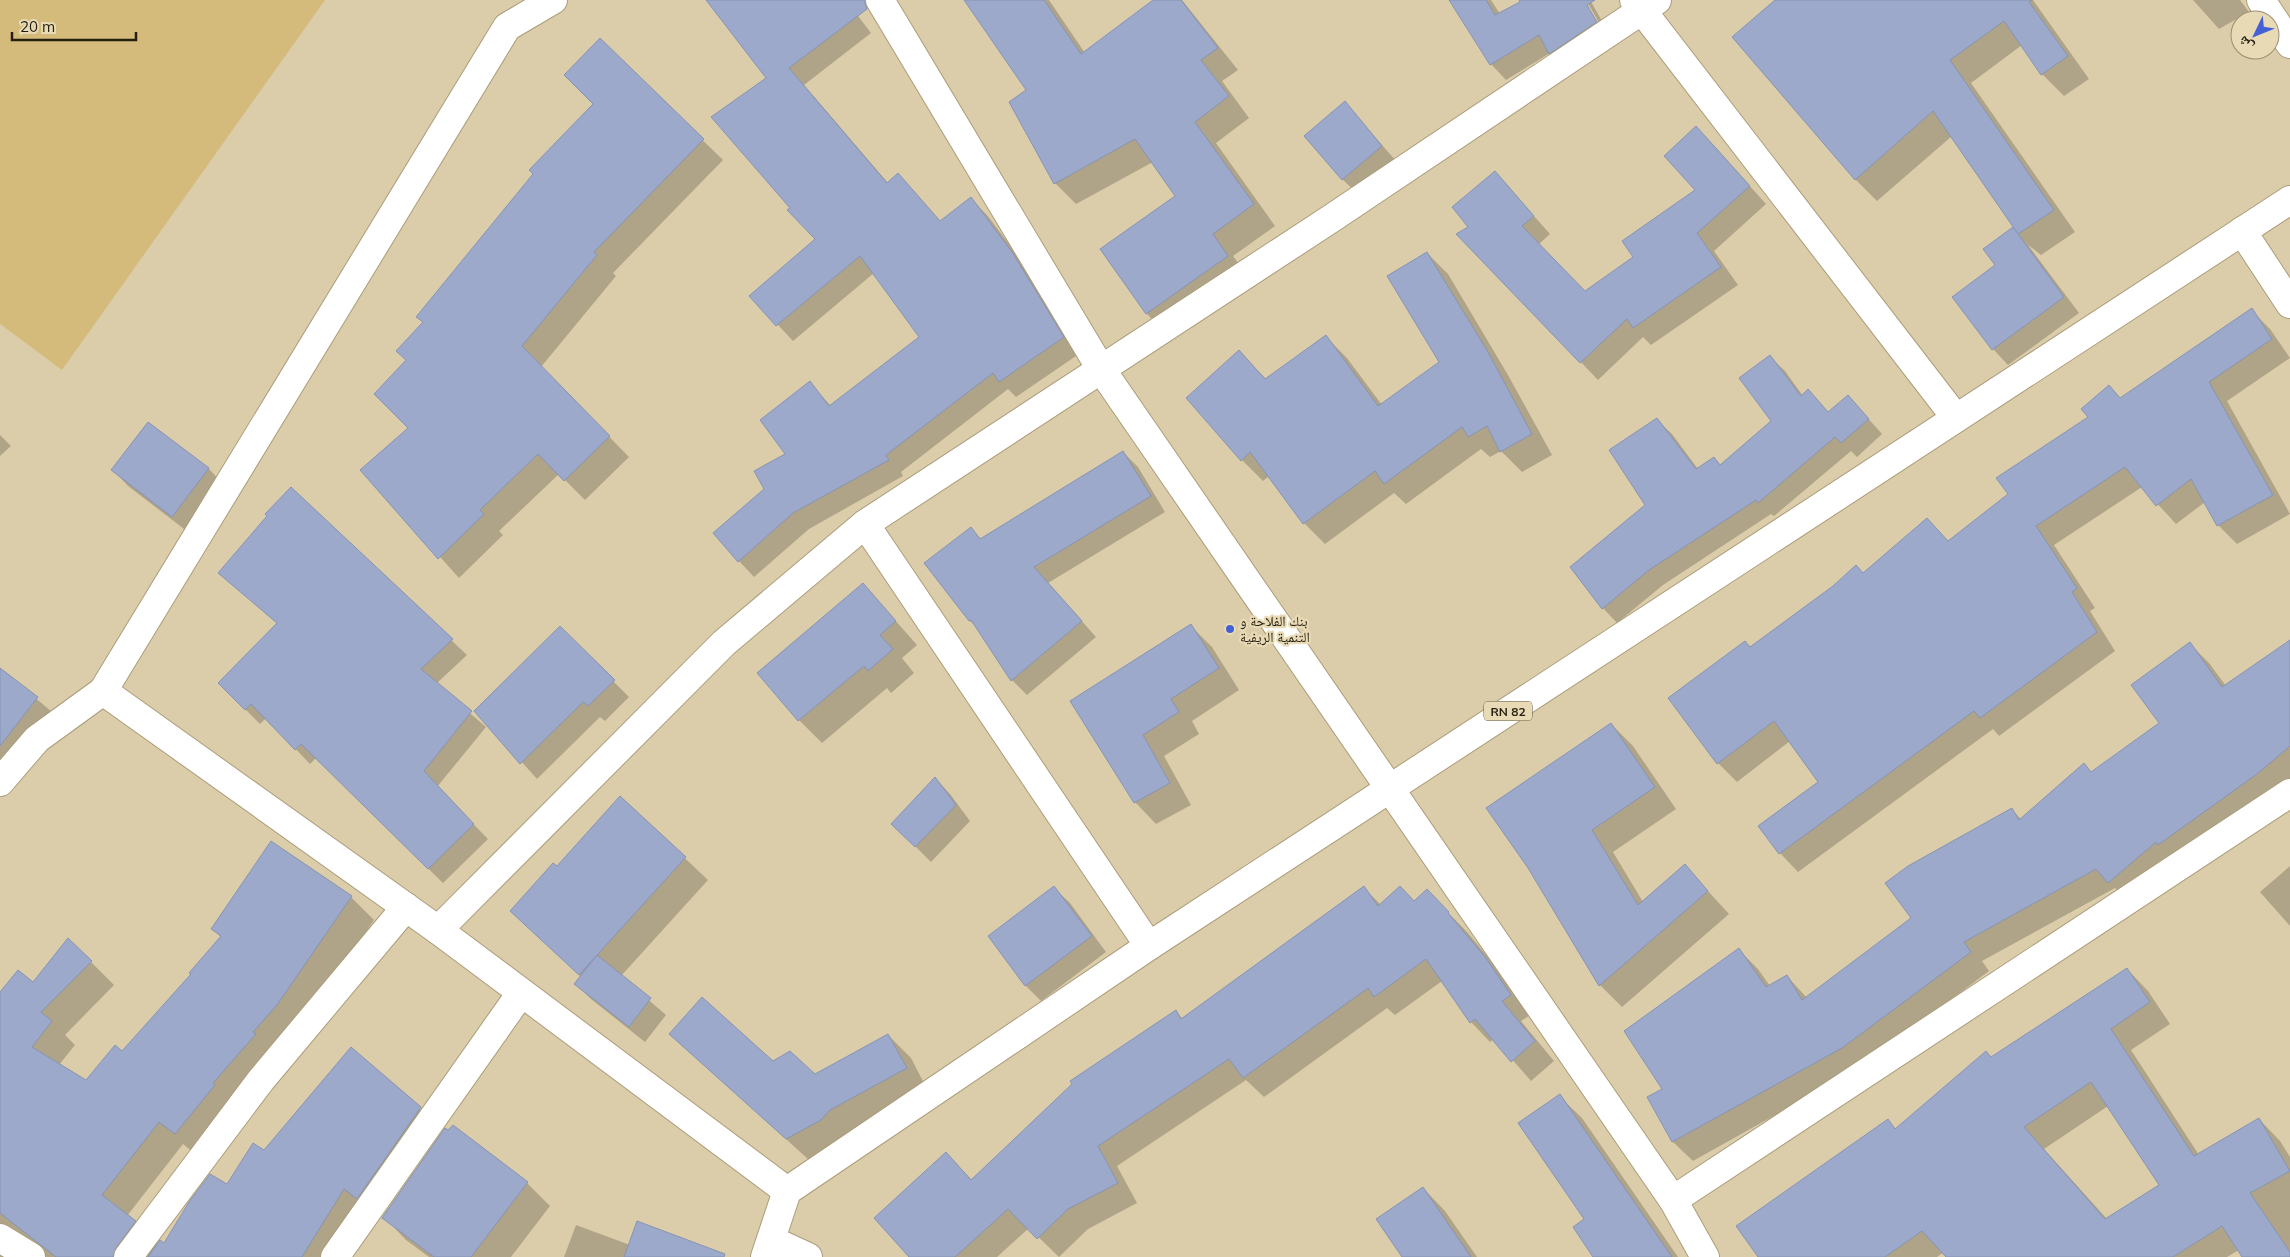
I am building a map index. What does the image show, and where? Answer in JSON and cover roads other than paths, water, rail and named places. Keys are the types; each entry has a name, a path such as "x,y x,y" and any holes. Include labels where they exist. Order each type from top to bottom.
{"street":[{"path":"0,782 37,739 103,691 507,27 553,0"},
{"path":"880,0 1101,369 1391,787 1673,1200 1705,1257"},
{"path":"2261,0 2290,44"},
{"path":"438,930 724,643 865,524 1101,369 1644,4 1956,418"},
{"name":"RN 82","path":"787,1192 1149,946 2290,200"},
{"path":"2242,231 2290,304"},
{"path":"865,524 1149,946"},
{"path":"103,691 438,930 787,1192 768,1248 808,1257"},
{"path":"1673,1200 2290,793"},
{"path":"128,1257 261,1080 406,907"},
{"path":"335,1257 521,993"},
{"path":"0,1238 31,1257"}],"place":[{"name":"بنك الفلاحة و التنمية الريفية","path":"1230,629"}]}
